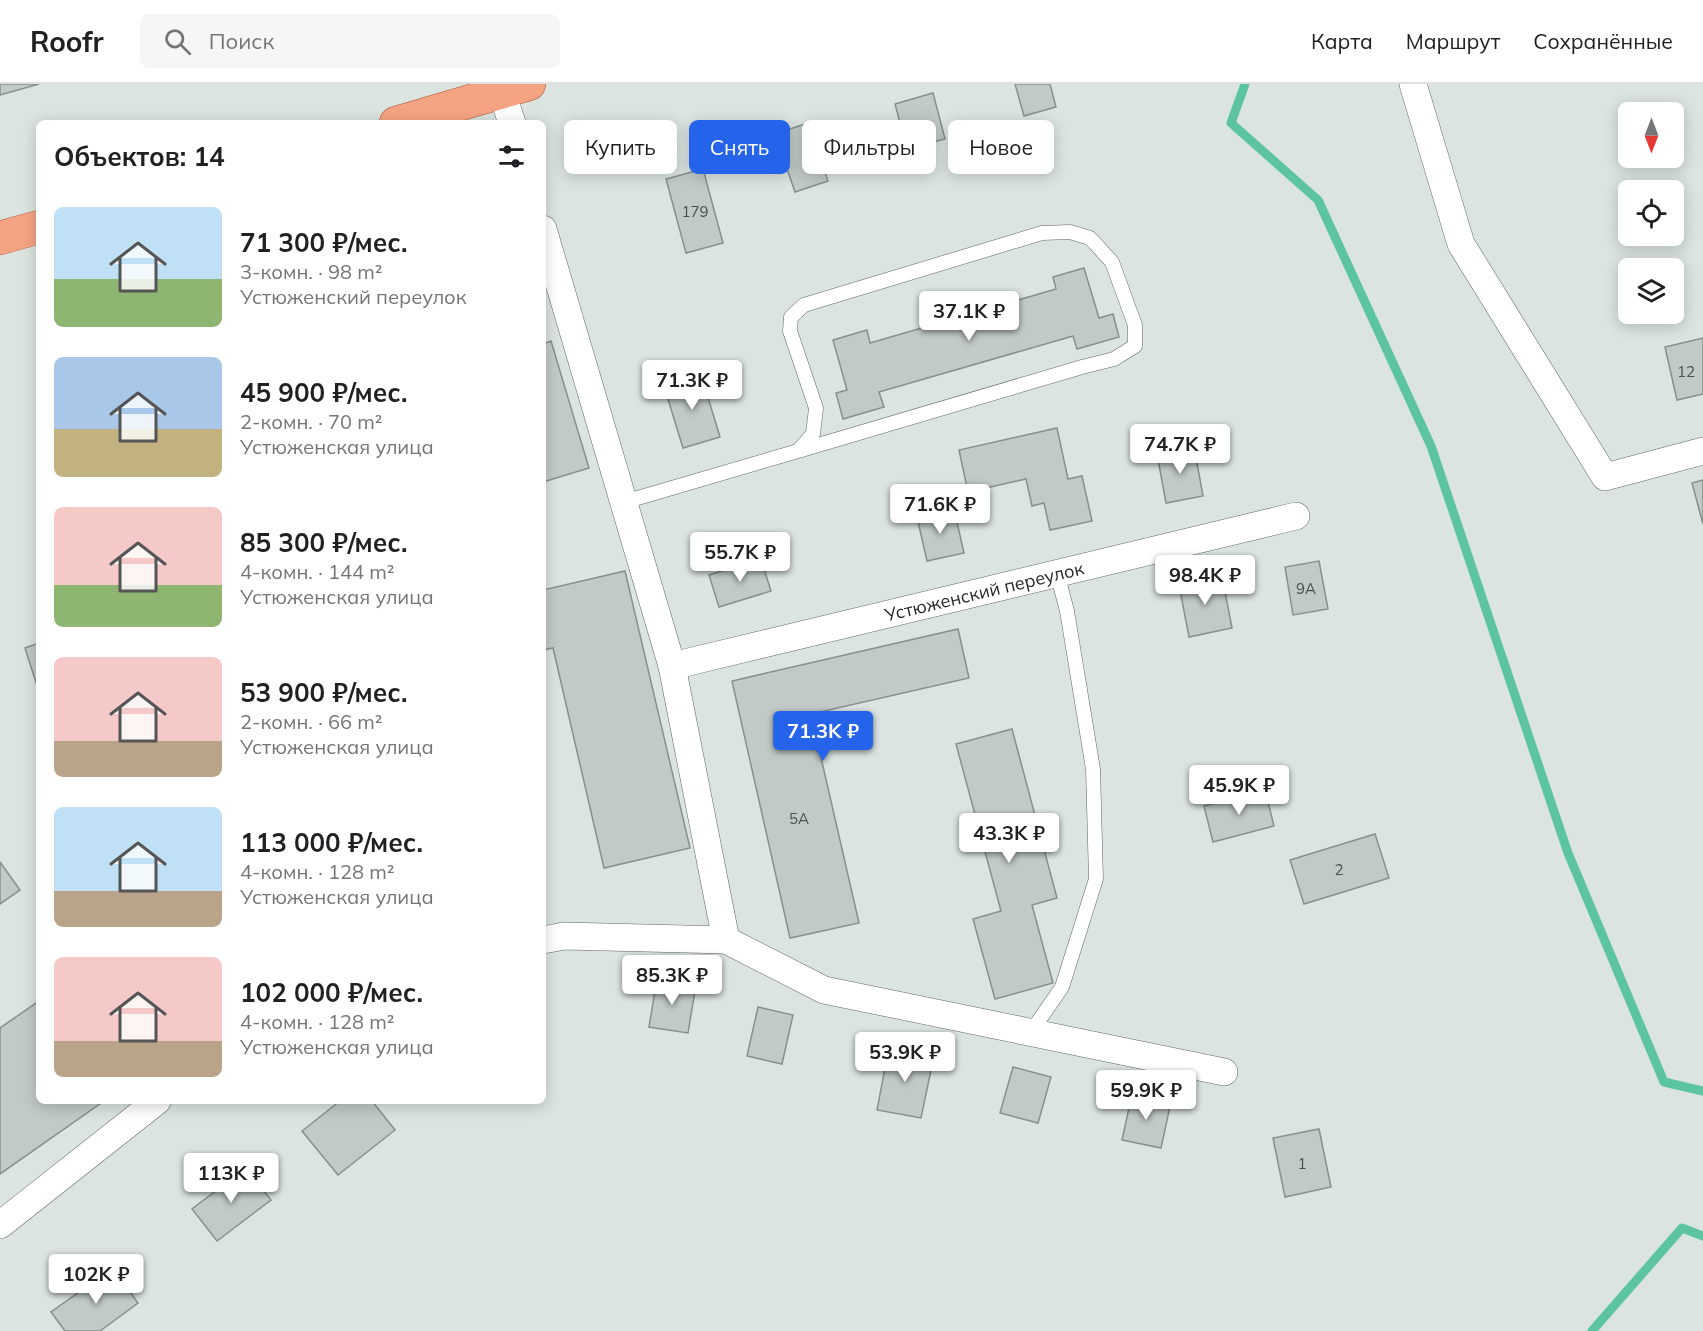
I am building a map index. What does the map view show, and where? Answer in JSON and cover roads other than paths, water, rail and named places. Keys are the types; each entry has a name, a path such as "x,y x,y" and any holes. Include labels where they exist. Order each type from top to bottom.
{"main road":[{"path":"406,120 516,88"},
{"path":"0,238 36,228"}],"street":[{"path":"1413,84 1461,244 1605,477 1703,451"},
{"path":"512,120 516,88"},
{"path":"546,239 672,666 726,940"},
{"name":"Устюженский переулок","path":"672,666 1296,516"},
{"path":"546,939 564,936 726,940 824,990 1224,1072"},
{"path":"0,1225 153,1104"}],"lane":[{"path":"624,502 1114,359 1135,346 1135,325 1112,262 1090,237 1070,232 1042,233 804,305 791,317 790,331 816,408 813,434 798,451"},
{"path":"1031,1032 1062,987 1096,879 1094,770 1067,611 1057,573"}],"waterway":[{"path":"1245,84 1231,123 1318,200 1431,446 1568,853 1664,1082 1703,1091"},
{"path":"1592,1331 1682,1228 1703,1236"}]}
